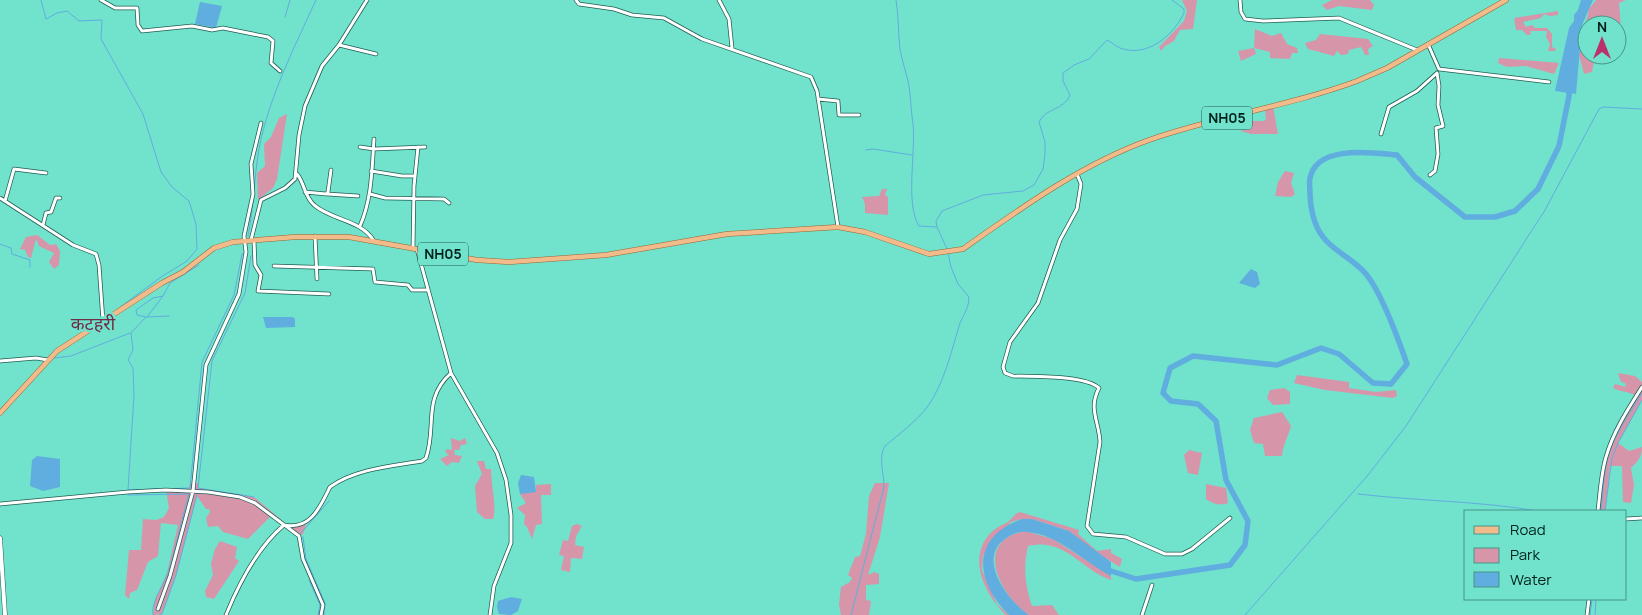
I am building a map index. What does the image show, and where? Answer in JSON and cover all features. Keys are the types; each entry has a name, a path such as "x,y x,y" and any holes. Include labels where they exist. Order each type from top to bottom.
{"main road":[{"name":"NH05","path":"0,413 57,351 183,272 214,248 250,240 315,236 349,237 476,260 543,260 606,255 727,234 838,227 864,232 922,252 963,249 1077,174 1114,155 1150,140 1357,81 1387,68 1506,0"}],"street":[{"path":"101,0 115,8 137,8 138,25 142,31 192,26 212,30 223,28 268,37 273,41 271,63 280,71"},
{"path":"158,609 170,576 193,491 206,365 239,294 250,240 261,200 292,184 297,173 302,113 320,70 339,45 367,0"},
{"path":"576,0 579,4 593,8 664,18 702,39 808,75 814,83 818,99 838,227"},
{"path":"720,0 729,19 732,48"},
{"path":"1240,0 1245,18 1263,21 1339,18 1417,50"},
{"path":"1428,44 1436,67 1439,86 1438,105 1442,126 1436,128 1438,154 1435,171 1430,175"},
{"path":"339,45 376,54"},
{"path":"1436,67 1444,70 1549,82"},
{"path":"1381,134 1389,107 1417,91 1437,73"},
{"path":"818,99 838,101 839,115 859,115"},
{"path":"261,123 251,164 253,194 244,236 250,240 255,265 261,275 258,291 329,294"},
{"path":"360,226 366,212 370,194 374,139"},
{"path":"360,147 374,149 425,147"},
{"path":"418,147 414,198 415,249 451,373 496,453 506,480 511,515 511,542 494,586 490,615"},
{"path":"5,201 14,169 46,173"},
{"path":"326,194 328,192 331,170"},
{"path":"371,171 415,176"},
{"path":"297,173 305,192 314,205 331,216 360,226 368,232 374,241"},
{"path":"1077,174 1081,184 1077,209 1060,240 1038,303 1010,342 1003,367 1005,373 1013,376 1076,380 1091,383 1099,388 1092,409 1099,431 1100,442 1087,526 1093,534 1126,538 1165,554 1182,554 1192,549 1230,518"},
{"path":"305,192 358,196"},
{"path":"370,194 386,198 444,199 449,203"},
{"path":"0,198 98,258 103,321"},
{"path":"43,226 46,213 51,212 56,198 60,198"},
{"path":"315,236 316,279"},
{"path":"274,266 373,269 375,282 408,285 412,290 428,290"},
{"path":"0,361 36,358 48,360"},
{"path":"226,615 239,583 259,554 284,526 299,525 313,518 324,502 330,487 340,481 375,470 422,461 426,458 431,409 440,385 451,373"},
{"path":"1598,510 1609,447 1617,428 1642,387"},
{"path":"0,504 107,493 193,491 226,494 255,503 299,536 303,559 323,605 322,615"},
{"path":"1627,519 1642,518"},
{"path":"0,538 5,615"},
{"path":"1142,615 1152,585"},
{"path":"1588,615 1589,600"}],"green space":[{"path":"1182,0 1197,0 1193,29 1180,30 1174,41 1165,46 1161,51 1159,47 1184,21 1187,11"},
{"path":"1332,0 1370,0 1374,5 1372,10 1339,6 1327,10 1322,5"},
{"path":"1596,0 1626,0 1619,3 1620,15 1588,15 1589,9"},
{"path":"1558,11 1558,15 1550,16 1544,14 1541,18 1523,22 1526,27 1532,25 1535,28 1547,28 1552,34 1552,47 1556,49 1555,51 1548,51 1550,44 1546,37 1547,31 1531,31 1530,35 1527,35 1522,30 1516,30 1514,18"},
{"path":"1255,29 1272,36 1281,33 1287,44 1297,48 1298,53 1292,53 1290,59 1270,58 1270,52 1254,48"},
{"path":"1320,34 1368,39 1373,46 1368,49 1369,55 1365,55 1361,47 1349,50 1348,54 1341,55 1337,51 1334,56 1308,49 1305,43 1316,40"},
{"path":"1254,48 1256,54 1241,61 1238,51"},
{"path":"1499,58 1559,63 1554,74 1526,66 1507,67 1498,63"},
{"path":"1582,65 1593,65 1592,72 1584,74"},
{"path":"1273,106 1278,134 1251,134 1241,131 1241,121 1264,121 1266,119 1265,110"},
{"path":"287,114 277,179 273,188 258,200 257,173 265,166 264,144 271,137 279,118"},
{"path":"1285,171 1294,173 1291,183 1295,194 1291,197 1275,196 1278,182"},
{"path":"882,189 887,189 885,195 888,197 888,215 865,213 865,204 862,197 879,196"},
{"path":"37,235 50,245 56,244 60,251 59,265 54,269 49,262 54,253 39,246 36,239 31,258 28,257 25,250 20,249 26,237"},
{"path":"1618,373 1635,376 1642,382 1642,400 1618,443 1629,451 1642,447 1642,450 1639,459 1631,468 1634,485 1631,503 1623,502 1622,466 1610,466 1605,510 1598,510 1605,459 1617,429 1637,396 1613,388 1615,384 1626,387 1625,383 1621,382"},
{"path":"1297,375 1349,382 1349,388 1376,392 1396,390 1397,396 1393,398 1325,390 1294,383"},
{"path":"1284,388 1290,392 1290,404 1273,405 1267,398 1270,390"},
{"path":"1282,412 1291,426 1284,444 1282,456 1265,456 1263,444 1254,443 1250,430 1254,418"},
{"path":"451,438 460,441 465,438 467,444 461,445 459,450 454,450 455,455 462,456 459,463 452,462 447,466 440,459 449,455 445,452 447,449 452,450"},
{"path":"1189,450 1202,453 1198,475 1188,473 1184,455"},
{"path":"477,461 484,461 486,469 491,469 494,502 493,519 485,519 477,512 475,486 482,474"},
{"path":"190,483 199,483 198,488 254,497 284,524 271,516 248,539 223,532 218,526 208,527 206,518 210,512 209,509 206,509 197,496 176,575 162,614 153,615 155,600 167,573 178,525 161,523 158,556 148,562 137,590 130,593 129,599 125,595 129,550 141,550 143,519 156,520 164,517 169,508 166,490 189,491"},
{"path":"875,483 889,483 880,537 868,575 874,572 879,574 879,584 866,585 866,600 871,601 869,615 841,615 839,604 841,587 850,582 852,578 848,575 855,557 860,556 866,534 869,496"},
{"path":"551,484 551,495 541,495 542,524 536,525 532,539 524,524 525,515 517,508 526,503 520,494 536,491 536,485"},
{"path":"1206,484 1226,488 1228,503 1217,504 1206,499"},
{"path":"1020,512 1079,530 1078,534 1097,551 1111,549 1111,553 1122,559 1120,567 1094,551 1069,531 1032,519 1011,522 983,556 982,570 997,604 1009,615 1006,615 997,606 984,583 979,559 982,547 988,536"},
{"path":"305,523 306,525 303,534 299,536 287,526"},
{"path":"577,524 582,526 576,536 575,545 584,547 582,559 571,558 570,572 561,570 564,556 559,555 563,540 568,541 572,526"},
{"path":"1026,531 1053,539 1111,576 1111,580 1090,569 1062,550 1041,544 1028,546 1026,576 1032,606 1052,605 1059,615 1029,615 1008,595 996,569 995,556 999,545 1009,536"},
{"path":"220,541 237,547 235,558 239,561 214,599 206,597 205,591 213,575 211,564 215,549"}],"water":[{"path":"1581,0 1593,0 1586,15 1577,15 1577,65 1579,65 1576,94 1555,91 1569,28"},
{"path":"200,2 222,6 216,28 195,24"},
{"path":"1251,269 1257,272 1260,284 1255,288 1239,283"},
{"path":"263,317 293,317 295,319 295,327 266,328"},
{"path":"37,456 60,459 60,487 43,491 30,486 32,460"},
{"path":"521,475 534,477 536,492 520,494 518,483"},
{"path":"1022,519 1032,519 1069,531 1111,562 1111,576 1049,538 1027,532 1016,533 1005,539 997,547 994,557 995,568 1005,591 1029,615 1009,615 997,602 989,588 984,574 983,561 986,548 994,537 1005,527"},
{"path":"511,597 522,599 518,611 511,615 499,614 498,601"}],"waterway":[{"path":"41,0 46,19 57,13 67,11 79,21 102,20 101,39 143,114 161,172 172,187 189,201 196,224 197,249 187,261 161,277 115,311"},
{"path":"285,17 290,0"},
{"path":"248,236 257,160 263,130 283,73 316,0"},
{"path":"896,0 900,49 909,86 913,124 912,191 915,216 919,226 937,227 947,249"},
{"path":"937,227 936,221 942,211 983,195 1023,191 1034,185 1043,169 1045,154 1045,142 1039,122 1046,114 1064,104 1070,95 1063,81 1063,73 1074,65 1089,59 1107,40 1120,48 1130,50 1140,50 1158,43 1173,30 1184,13 1184,9 1172,0"},
{"path":"1105,569 1136,579 1230,565 1245,545 1248,521 1226,480 1216,421 1198,404 1171,401 1163,393 1170,368 1193,356 1277,365 1321,348 1339,354 1373,383 1391,384 1407,364 1389,317 1372,282 1356,264 1332,247 1317,227 1310,199 1310,178 1315,167 1323,160 1334,155 1347,153 1361,152 1397,155 1415,177 1465,217 1495,217 1515,211 1538,189 1559,146 1569,96 1569,86"},
{"path":"1245,615 1368,475 1406,426 1545,210 1599,109 1603,107 1642,109"},
{"path":"866,150 873,149 912,155"},
{"path":"0,244 11,248 12,254 30,260 30,267"},
{"path":"851,615 884,487 883,450 885,446 919,417 934,397 943,378 959,326 968,305 969,297 958,284 948,253"},
{"path":"199,265 170,283 163,296 153,298 136,310 137,315 146,317 131,333 133,350 128,360 133,368 134,395 128,490 190,488 202,362 234,295 242,254"},
{"path":"251,256 245,293 212,361 198,488 254,497"},
{"path":"147,317 163,296"},
{"path":"147,317 169,316"},
{"path":"54,358 71,356 130,333"},
{"path":"1601,510 1608,455 1621,428 1642,393"},
{"path":"1605,510 1612,458 1618,443 1642,400"},
{"path":"128,495 189,494 171,562 154,603 153,615"},
{"path":"1358,494 1493,505 1531,510"},
{"path":"160,614 162,614 176,575 197,495"},
{"path":"301,533 329,501"},
{"path":"303,537 306,559 325,603 324,615"},
{"path":"309,580 320,605 318,615"},
{"path":"1590,615 1592,600"},
{"path":"1595,615 1596,600"}],"district":[{"name":"कटहरी","path":"93,324"}]}
